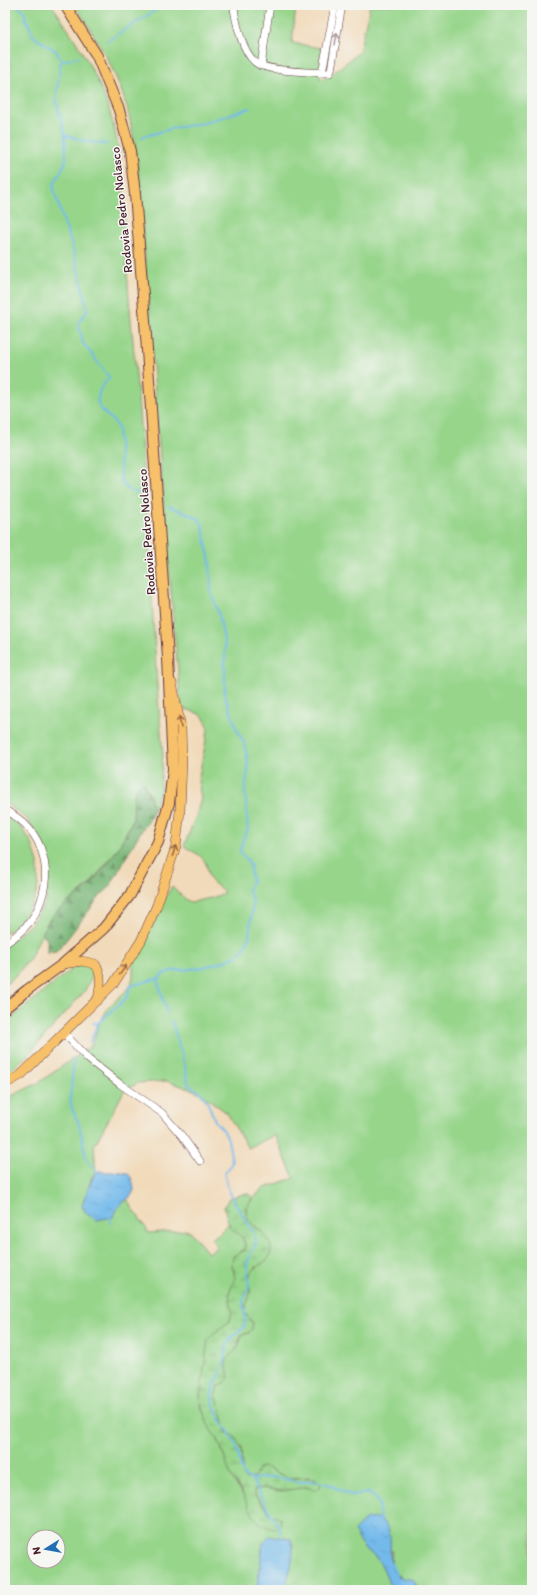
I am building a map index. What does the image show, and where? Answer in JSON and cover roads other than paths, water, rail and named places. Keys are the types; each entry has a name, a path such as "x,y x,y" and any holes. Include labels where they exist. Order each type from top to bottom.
{"highway":[{"name":"Rodovia Pedro Nolasco","path":"5,1008 63,964 104,928 130,894 158,842 169,803 173,769 168,658 137,210 130,151 119,110 97,56 65,5"},
{"path":"5,1002 27,990"}],"main road":[{"path":"5,1084 21,1075 114,983 141,941 157,905 176,846 180,811 182,761 181,728 168,658"},
{"path":"63,964 82,961 95,964 100,974 101,983 98,1000"}],"street":[{"path":"234,5 239,32 245,48 251,58 260,66 283,70 322,73 330,73 331,70 342,5"},
{"path":"260,66 270,5"},
{"path":"322,73 334,5"},
{"path":"5,810 23,821 37,837 43,854 45,881 41,901 33,917 16,936 5,944"},
{"path":"63,1032 88,1059 120,1084 150,1104 169,1120 180,1126"},
{"path":"169,1120 200,1161"}],"water":[{"path":"98,1171 126,1173 131,1178 134,1190 131,1196 119,1206 113,1217 97,1220 86,1213 82,1206 93,1177"},
{"path":"378,1518 385,1523 389,1530 392,1568 398,1576 414,1580 417,1590 394,1590 390,1586 382,1566 376,1557 364,1548 354,1531 366,1519"},
{"path":"269,1536 291,1539 293,1552 285,1590 257,1590 263,1543"}],"waterway":[{"path":"16,5 25,12 25,17 34,37 56,51 61,60 56,101 65,135 66,161 54,184 54,191 74,253 86,303 87,311 78,323 83,343 109,377 108,380 102,385 98,400 99,405 104,413 112,419 118,428 121,481 128,489 138,493"},
{"path":"107,41 164,5"},
{"path":"61,61 79,57"},
{"path":"142,137 174,128 204,123 250,108"},
{"path":"65,135 88,142 107,144"},
{"path":"90,1042 98,1023 128,995 130,986 159,978 163,974 171,971 200,968 222,962 236,956 244,949 249,937 253,902 248,889 252,883 250,865 240,851 248,829 245,789 248,762 244,743 236,727 225,695 225,645 219,615 211,592 210,562 202,524 198,518 169,506"},
{"path":"159,978 158,982 167,1013"},
{"path":"172,1022 185,1066 188,1084 199,1091 207,1101 215,1121 224,1131 228,1139 232,1162 225,1173 225,1178 240,1212 256,1238 255,1247 247,1264 249,1282 243,1302 245,1323 243,1328 227,1344 223,1367 212,1391 215,1409 233,1439 242,1471 246,1478 252,1479 273,1477 300,1482 316,1481 330,1485 350,1495 368,1493 376,1498 379,1508 380,1521"},
{"path":"93,1023 98,1023"},
{"path":"74,1060 70,1099 72,1109 79,1124 86,1157 97,1173"},
{"path":"109,1216 112,1224"},
{"path":"252,1479 277,1524 282,1540"},
{"path":"391,1563 397,1576"}]}
